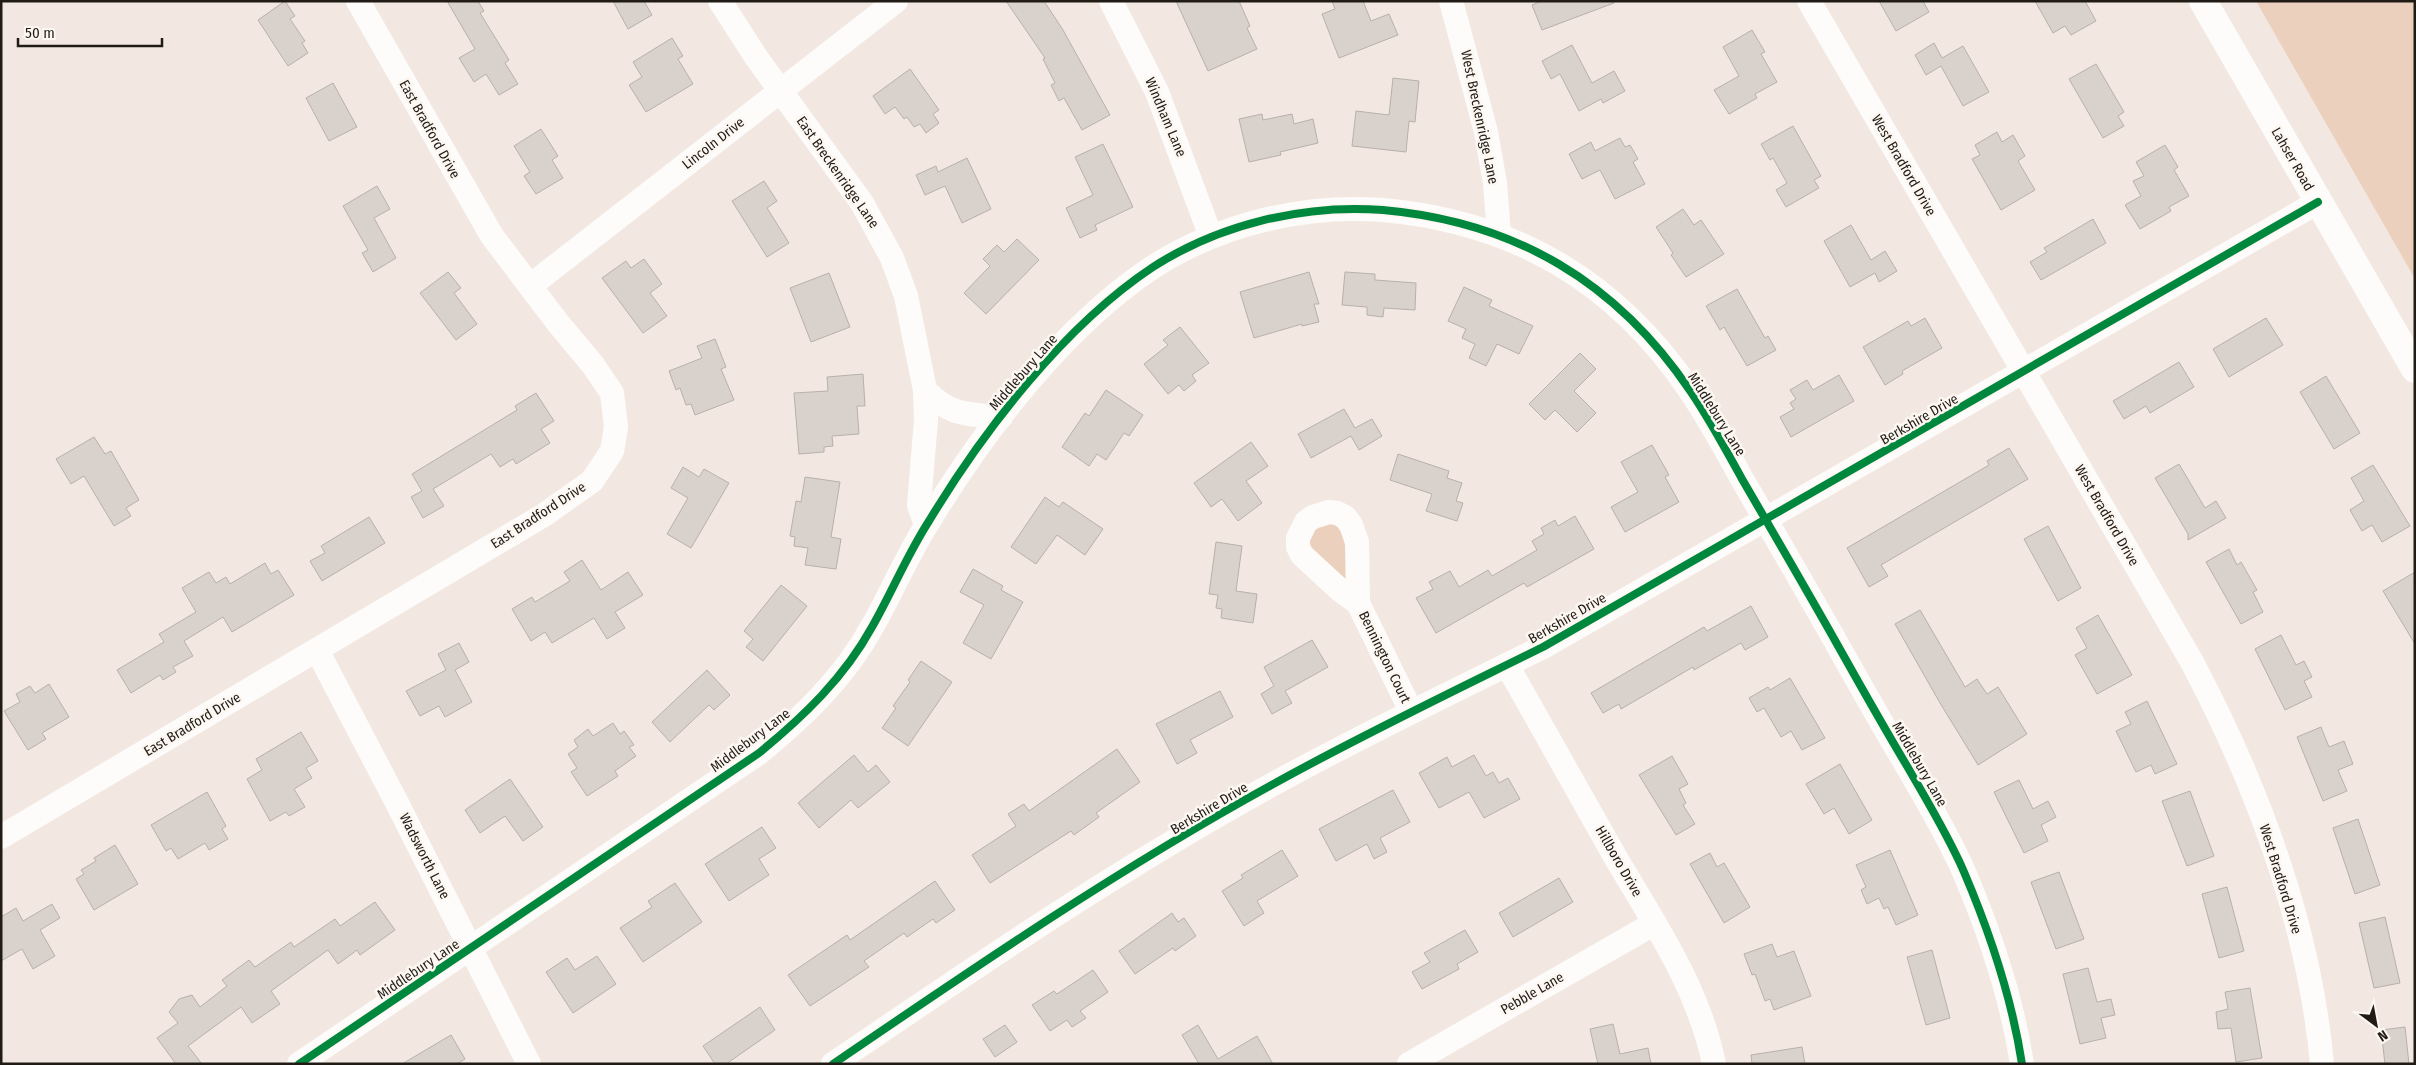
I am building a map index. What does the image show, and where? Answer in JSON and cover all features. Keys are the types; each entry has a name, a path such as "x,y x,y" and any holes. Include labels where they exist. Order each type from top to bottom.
{"street":[{"name":"East Bradford Drive","path":"1,837 544,515 592,480 612,451 616,427 612,393 593,365 492,236 477,213 358,1"},
{"name":"East Breckenridge Lane","path":"720,1 780,90 862,203 892,258 906,296 925,390 926,420 919,505 926,525"},
{"name":"Lincoln Drive","path":"530,286 896,1"},
{"name":"Windham Lane","path":"1111,1 1157,92 1211,237"},
{"name":"West Breckenridge Lane","path":"1450,1 1486,132 1495,183 1499,235"},
{"name":"West Bradford Drive","path":"1810,1 2192,662 2216,709 2244,770 2277,858 2297,930 2319,1037 2322,1064"},
{"name":"Lahser Road","path":"2203,1 2415,369"},
{"name":"Berkshire Drive","path":"833,1064 996,953 1106,883 1276,782 1411,712 1544,647 2318,202"},
{"name":"Middlebury Lane","path":"299,1064 759,753 788,730 820,699 871,629 902,567 958,474 1001,417 1069,339 1109,300 1152,268 1183,250 1211,237 1262,220 1315,210 1363,209 1414,213 1453,220 1499,235 1559,264 1584,280 1628,316 1691,392 1933,809 1963,870 2005,988 2022,1064"},
{"path":"925,390 939,404 960,413 1001,417"},
{"name":"Bennington Court","path":"1358,603 1411,712"},
{"name":"Wadsworth Lane","path":"317,650 472,948 529,1064"},
{"name":"Hillboro Drive","path":"1507,665 1655,923 1701,1017 1714,1064"},
{"name":"Pebble Lane","path":"1409,1064 1655,923"}],"shaded area":[{"path":"2256,1 2415,1 2415,279"},
{"path":"1322,520 1342,526 1351,584 1311,554 1306,535"}],"building":[{"path":"285,1 295,16 290,19 305,41 302,43 308,53 288,66 258,20"},
{"path":"447,1 478,1 484,11 480,13 509,60 505,63 518,84 499,95 486,74 474,82 459,58 475,49"},
{"path":"613,1 644,1 652,15 628,29"},
{"path":"1006,1 1044,1 1063,30 1110,115 1082,130 1064,98 1059,101 1051,85 1055,83 1043,59 1045,58"},
{"path":"1176,1 1239,1 1250,26 1247,28 1257,49 1208,71"},
{"path":"1332,1 1363,1 1371,21 1389,14 1398,35 1339,58 1322,14 1335,9"},
{"path":"1542,1 1613,1 1614,3 1542,30 1532,5"},
{"path":"1879,1 1923,1 1929,12 1896,31"},
{"path":"2035,1 2085,1 2096,21 2071,35 2065,26 2053,33"},
{"path":"1752,30 1765,52 1761,54 1777,82 1755,94 1757,98 1729,114 1714,90 1739,76 1723,47"},
{"path":"672,38 683,56 678,59 693,84 646,112 629,85 642,77 633,62"},
{"path":"1934,43 1942,58 1963,46 1989,92 1963,106 1941,66 1926,75 1915,55"},
{"path":"1572,45 1592,83 1614,71 1625,91 1603,103 1601,99 1579,111 1560,74 1551,79 1542,61"},
{"path":"2096,64 2124,112 2118,116 2124,126 2103,138 2069,79"},
{"path":"910,69 939,110 933,114 939,123 926,133 920,124 914,127 907,117 904,119 895,107 885,114 873,96"},
{"path":"1393,78 1419,81 1415,122 1409,121 1406,152 1352,146 1356,111 1389,115"},
{"path":"333,83 357,127 329,141 306,98"},
{"path":"1262,114 1263,120 1292,114 1294,124 1313,119 1318,143 1280,152 1281,155 1249,162 1239,119"},
{"path":"1793,126 1821,176 1814,180 1819,188 1786,207 1776,190 1787,183 1773,158 1770,160 1761,144"},
{"path":"541,129 558,156 552,160 563,178 536,194 524,176 530,172 514,146"},
{"path":"1997,132 2002,142 2013,135 2025,156 2018,161 2035,190 2001,210 1972,159 1980,155 1975,145"},
{"path":"1620,138 1625,147 1630,145 1638,159 1633,162 1645,184 1615,199 1600,170 1582,179 1569,154 1591,142 1595,151"},
{"path":"1103,144 1133,207 1095,225 1097,230 1080,238 1066,208 1093,195 1075,157"},
{"path":"2165,145 2178,167 2174,170 2189,196 2169,207 2171,211 2140,229 2125,205 2141,196 2133,181 2144,176 2136,162"},
{"path":"967,158 991,209 962,223 945,186 925,195 916,175 936,166 938,172"},
{"path":"764,181 777,201 767,208 789,243 767,257 732,201"},
{"path":"377,186 390,209 374,218 396,258 373,272 362,253 368,250 343,206"},
{"path":"1683,209 1694,225 1701,220 1724,254 1686,277 1671,255 1673,253 1656,227"},
{"path":"2093,219 2106,243 2041,280 2030,262 2047,252 2044,248"},
{"path":"1851,225 1871,260 1885,251 1897,271 1879,282 1875,273 1850,287 1824,241"},
{"path":"1017,239 1039,260 986,314 964,293 990,266 983,259 997,245 1004,252"},
{"path":"644,259 662,284 650,293 667,316 643,333 602,278 626,261 631,268"},
{"path":"448,272 461,288 454,293 477,324 456,340 420,293"},
{"path":"1309,272 1319,304 1314,304 1319,322 1302,326 1302,324 1254,338 1240,292"},
{"path":"1345,272 1375,274 1375,280 1416,283 1415,310 1384,308 1383,317 1367,315 1367,307 1342,305"},
{"path":"829,273 850,327 811,342 790,288"},
{"path":"1464,287 1492,300 1489,306 1533,326 1519,354 1497,344 1486,366 1469,358 1475,344 1462,338 1466,329 1448,321"},
{"path":"1737,289 1765,338 1768,336 1776,350 1747,366 1724,327 1720,330 1706,306"},
{"path":"1925,318 1942,348 1902,371 1903,374 1885,385 1863,347 1908,321 1911,326"},
{"path":"2266,318 2283,345 2229,377 2213,349"},
{"path":"1180,327 1209,363 1192,375 1196,381 1184,391 1179,385 1168,394 1144,364 1168,345 1163,340"},
{"path":"715,339 726,367 721,369 734,400 695,415 691,404 686,405 680,388 676,390 669,371 702,358 697,346"},
{"path":"1580,353 1596,369 1574,391 1596,413 1577,432 1555,410 1545,420 1529,404"},
{"path":"2179,362 2194,387 2150,413 2146,406 2124,419 2113,401"},
{"path":"863,374 865,406 857,406 859,434 832,436 833,446 824,447 824,452 799,454 794,393 828,391 827,377"},
{"path":"1839,375 1854,401 1791,437 1780,417 1794,409 1790,403 1796,399 1790,390 1807,380 1813,390"},
{"path":"2326,376 2360,433 2334,449 2300,392"},
{"path":"1106,390 1143,415 1129,436 1124,433 1106,460 1097,454 1089,466 1062,447 1085,413 1089,416"},
{"path":"536,393 554,421 541,429 550,443 516,464 513,459 500,467 491,454 433,489 444,506 423,518 411,497 422,491 412,474 517,410 515,406"},
{"path":"1344,409 1355,428 1372,419 1382,436 1359,450 1351,436 1311,458 1298,434"},
{"path":"94,437 105,454 111,451 139,500 126,508 131,516 114,526 84,476 71,484 56,459"},
{"path":"1251,442 1268,466 1246,481 1262,503 1238,521 1222,499 1211,507 1194,483"},
{"path":"1652,445 1669,475 1665,477 1679,502 1625,532 1611,507 1638,492 1621,462"},
{"path":"2009,448 2028,479 1881,565 1888,576 1869,587 1847,548 1989,465 1987,461"},
{"path":"1398,454 1449,471 1447,478 1462,483 1456,501 1463,503 1457,521 1426,511 1432,494 1390,480"},
{"path":"2179,464 2205,508 2216,501 2226,518 2188,540 2188,534 2155,478"},
{"path":"2373,465 2410,526 2382,542 2372,525 2362,531 2350,510 2364,501 2351,478"},
{"path":"683,467 699,477 704,469 729,483 691,548 667,534 688,498 671,488"},
{"path":"805,477 840,482 831,537 841,539 836,569 805,565 808,548 794,546 795,537 790,536 796,501 801,502"},
{"path":"1045,497 1059,507 1063,502 1103,529 1085,555 1057,535 1036,564 1011,547"},
{"path":"1575,516 1594,549 1527,587 1524,583 1436,633 1416,598 1433,589 1429,582 1450,571 1459,587 1488,570 1492,576 1537,550 1532,541 1544,534 1541,528 1555,520 1558,526"},
{"path":"369,517 385,543 322,581 310,561 325,553 321,546"},
{"path":"2048,526 2081,588 2058,601 2024,539"},
{"path":"1216,542 1242,546 1236,591 1257,594 1253,623 1221,618 1222,609 1216,608 1218,595 1209,594"},
{"path":"2229,549 2237,565 2241,562 2257,590 2253,592 2263,612 2241,624 2206,562"},
{"path":"582,560 601,590 628,572 643,595 615,612 625,628 607,639 594,618 552,643 545,632 531,641 512,609 532,597 535,602 570,581 564,572"},
{"path":"265,563 271,574 278,570 294,595 232,632 223,617 184,641 193,656 173,667 176,672 163,680 160,675 131,693 117,670 164,642 159,634 196,612 182,588 209,572 216,583 226,577 230,584"},
{"path":"973,569 1003,586 1001,590 1023,602 991,659 963,643 984,605 960,592"},
{"path":"2415,572 2415,644 2383,591"},
{"path":"781,585 807,606 763,661 746,647 753,639 744,631"},
{"path":"1751,606 1768,637 1745,650 1741,643 1694,670 1693,667 1621,709 1619,704 1603,713 1591,693 1704,627 1707,631"},
{"path":"1920,610 1965,687 1977,679 1987,694 1998,687 2027,734 1978,765 1895,624"},
{"path":"2098,615 2132,675 2097,694 2075,655 2087,648 2076,628"},
{"path":"2281,635 2296,665 2304,661 2312,677 2304,681 2312,697 2285,710 2255,649"},
{"path":"1312,640 1328,667 1285,691 1292,703 1272,714 1261,694 1274,686 1264,667"},
{"path":"459,643 469,662 455,670 472,702 445,717 439,706 420,716 406,691 446,670 438,654"},
{"path":"921,661 952,682 908,746 882,728 896,708 893,706 910,682 908,680"},
{"path":"707,670 730,695 714,710 709,705 670,742 652,722"},
{"path":"1790,678 1825,738 1802,750 1791,731 1781,737 1764,708 1757,712 1749,698 1768,687 1770,690"},
{"path":"49,684 69,717 42,733 46,739 28,750 4,711 20,702 16,694 30,686 35,693"},
{"path":"1220,691 1233,717 1190,740 1197,753 1177,764 1156,724"},
{"path":"2147,701 2177,764 2155,774 2151,765 2136,772 2116,731 2131,724 2125,712"},
{"path":"613,723 620,734 624,731 634,745 629,747 636,756 615,771 618,776 587,796 571,772 577,768 568,754 578,747 574,740 588,729 593,736"},
{"path":"2321,727 2329,747 2344,741 2353,764 2338,770 2347,791 2323,801 2297,737"},
{"path":"301,732 318,761 306,768 312,778 294,789 305,807 289,816 286,812 270,821 247,779 262,770 256,759"},
{"path":"1117,749 1140,782 1096,813 1099,817 1074,835 1071,831 990,883 972,855 1016,826 1008,814 1024,804 1029,811"},
{"path":"854,755 868,772 876,765 890,782 858,808 851,800 819,828 798,803"},
{"path":"1474,755 1486,776 1493,772 1499,783 1508,778 1520,799 1484,818 1469,792 1439,808 1419,773 1447,757 1452,767"},
{"path":"1672,756 1688,784 1679,789 1686,803 1683,805 1695,824 1676,835 1639,775"},
{"path":"1840,764 1872,820 1849,834 1834,808 1824,814 1806,784"},
{"path":"510,779 543,827 523,841 505,816 480,833 465,810"},
{"path":"2019,780 2033,809 2048,801 2056,817 2041,825 2048,841 2024,853 1994,792"},
{"path":"1393,790 1410,822 1380,838 1387,852 1374,859 1367,844 1336,861 1319,829"},
{"path":"2190,791 2214,856 2187,866 2162,801"},
{"path":"207,792 226,826 222,829 228,839 209,850 205,843 178,859 171,848 166,851 151,825"},
{"path":"2358,819 2380,885 2355,894 2333,828"},
{"path":"762,827 776,848 759,859 769,875 729,901 705,864"},
{"path":"115,845 138,884 94,910 76,879 84,874 81,870 96,861 94,858"},
{"path":"1282,850 1298,876 1257,901 1264,913 1244,926 1222,891 1243,878 1241,875"},
{"path":"1890,850 1918,915 1896,925 1888,907 1884,909 1879,898 1867,904 1861,890 1866,887 1856,865"},
{"path":"1710,853 1717,867 1724,863 1750,907 1724,923 1690,864"},
{"path":"2059,872 2084,939 2056,949 2031,882"},
{"path":"1559,878 1573,902 1513,937 1499,913"},
{"path":"935,881 955,910 936,923 933,919 907,937 904,933 864,961 869,967 810,1006 788,975 847,935 850,940"},
{"path":"675,883 702,922 643,962 620,928 652,907 648,901"},
{"path":"2227,887 2244,951 2219,958 2202,894"},
{"path":"375,902 395,930 360,955 357,950 338,964 328,950 271,991 280,1004 252,1023 241,1007 188,1046 202,1064 176,1064 157,1038 178,1023 169,1012 179,999 192,995 200,1007 227,986 222,980 249,960 255,967 291,942 294,947 335,919 340,926"},
{"path":"52,904 60,918 40,930 55,956 33,969 22,949 1,961 1,917 16,908 23,921"},
{"path":"1172,913 1178,922 1184,918 1196,936 1175,951 1173,948 1135,974 1119,951"},
{"path":"2385,917 2400,983 2374,988 2359,923"},
{"path":"1465,930 1478,952 1457,964 1459,969 1422,989 1412,972 1430,962 1424,953"},
{"path":"1772,944 1777,957 1794,951 1811,996 1774,1010 1770,999 1765,1001 1755,974 1752,975 1744,954"},
{"path":"1932,950 1950,1018 1926,1025 1907,957"},
{"path":"597,956 616,984 573,1013 546,972 567,958 575,970"},
{"path":"2088,968 2097,1002 2111,999 2115,1015 2101,1018 2106,1038 2080,1044 2063,974"},
{"path":"1093,970 1108,992 1080,1011 1086,1018 1072,1027 1067,1020 1050,1031 1032,1005 1054,991 1057,994"},
{"path":"2250,988 2262,1058 2236,1062 2231,1028 2218,1029 2216,1012 2228,1009 2225,992"},
{"path":"760,1007 775,1030 726,1064 715,1064 703,1046"},
{"path":"1613,1024 1620,1054 1648,1048 1651,1064 1598,1064 1590,1029"},
{"path":"1005,1025 1017,1042 995,1057 983,1039"},
{"path":"1198,1025 1218,1059 1257,1036 1273,1064 1199,1064 1182,1035"},
{"path":"2405,1027 2409,1064 2385,1064 2381,1030"},
{"path":"451,1035 465,1059 457,1064 402,1064"},
{"path":"1802,1047 1805,1064 1752,1064 1751,1055"}],"cycle path":[{"path":"833,1064 1052,917 1220,814 1343,747 1543,647 2318,202"},
{"path":"299,1064 759,753 807,711 836,680 861,646 921,534 951,486 1001,416 1058,349 1120,291 1153,267 1179,252 1234,228 1293,214 1353,209 1383,210 1431,217 1477,228 1519,244 1559,264 1596,289 1630,319 1662,353 1691,392 1711,424 1930,805 1951,845 1974,895 1999,966 2018,1040 2022,1064"}]}
